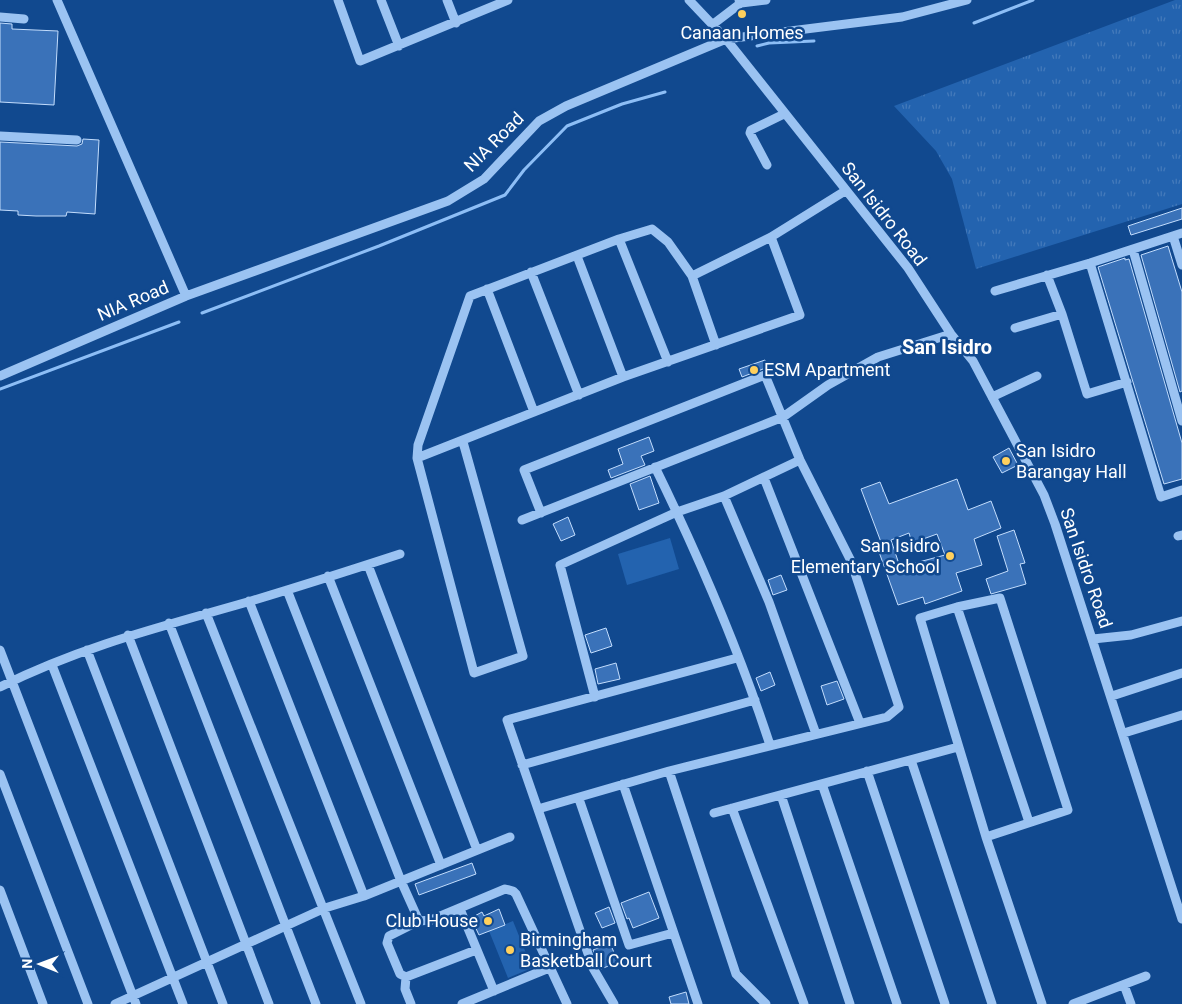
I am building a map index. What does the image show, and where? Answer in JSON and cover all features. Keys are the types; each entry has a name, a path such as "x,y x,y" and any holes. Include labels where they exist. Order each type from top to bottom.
{"street":[{"path":"57,0 186,296"},
{"path":"338,0 360,61 456,23 505,1"},
{"path":"381,0 399,46"},
{"path":"447,0 456,23"},
{"name":"San Isidro Road","path":"689,0 726,39 908,268 951,334 973,361 1044,495 1112,696 1182,919"},
{"path":"712,25 740,2 766,0"},
{"name":"NIA Road","path":"0,376 186,296 448,201 484,179 538,121 566,106 726,39 758,33 902,17 967,0"},
{"path":"0,17 24,19"},
{"path":"768,165 750,133 751,130 784,114"},
{"path":"0,136 77,140"},
{"path":"692,276 771,237 845,191"},
{"path":"462,442 523,656 474,673 417,458 418,445 470,296 652,229 668,242 692,276 716,345"},
{"path":"995,291 1133,250 1178,234 1182,265"},
{"path":"417,458 462,442 623,377 800,315 771,237"},
{"path":"619,240 668,362"},
{"path":"1133,250 1182,421"},
{"path":"577,256 623,377"},
{"path":"1090,263 1161,496 1182,490"},
{"path":"531,272 579,395"},
{"path":"1047,275 1062,314 1087,394 1127,382"},
{"path":"487,289 534,412"},
{"path":"1015,328 1062,314"},
{"path":"522,520 783,417 828,384 878,357 951,334"},
{"path":"538,810 669,771 887,717 899,707 851,562 800,460 765,374 524,470 541,513"},
{"path":"992,397 1036,376"},
{"path":"595,697 560,565 677,512 724,496 800,460"},
{"path":"655,467 717,604 755,700 770,745"},
{"path":"764,478 860,723"},
{"path":"724,496 769,602 816,734"},
{"path":"0,687 87,650 128,635 287,590 400,554"},
{"path":"368,564 478,850"},
{"path":"328,576 441,865"},
{"path":"287,590 401,881 419,921"},
{"path":"986,837 1068,810 1000,598 957,607 920,618 986,837 1042,1004"},
{"path":"249,601 364,896"},
{"path":"957,607 1029,822"},
{"path":"206,612 361,1004"},
{"path":"1093,639 1131,635 1182,622"},
{"path":"169,623 316,1004"},
{"path":"128,635 269,1004"},
{"path":"0,650 134,1000"},
{"path":"87,650 223,1004"},
{"path":"614,1004 594,968 507,720 737,658"},
{"path":"52,665 183,1004"},
{"path":"1112,696 1182,673"},
{"path":"522,765 755,700"},
{"path":"1124,733 1182,715"},
{"path":"714,813 958,747"},
{"path":"911,760 992,1004"},
{"path":"669,771 736,974 766,1004"},
{"path":"867,771 945,1004"},
{"path":"0,774 88,1004"},
{"path":"624,784 698,1004"},
{"path":"822,784 897,1004"},
{"path":"781,795 850,1004"},
{"path":"579,799 629,945 673,933"},
{"path":"732,808 804,1004"},
{"path":"115,1004 134,1000 172,977 324,908 364,896 510,838"},
{"path":"0,890 43,1004"},
{"path":"406,978 400,974 387,939 391,934 419,921 431,920 505,890 513,891 567,1004"},
{"path":"460,909 494,991"},
{"path":"406,978 476,950"},
{"path":"462,1004 549,968"},
{"path":"1073,1004 1086,1002 1146,976"},
{"path":"406,978 405,989 411,1004"},
{"path":"1124,985 1131,1004"}],"green space":[{"path":"1175,0 1182,0 1182,204 976,269 952,179 936,151 894,106"},
{"path":"670,538 679,569 627,585 618,554"},
{"name":"Birmingham Basketball Court","path":"513,921 532,968 508,978 489,931"}],"building":[{"path":"0,23 12,24 12,29 58,31 54,105 0,102"},
{"path":"83,139 99,140 95,214 67,212 66,216 36,216 18,215 18,211 0,210 0,142 77,146 82,144"},
{"path":"1182,208 1182,219 1131,235 1128,226"},
{"path":"1168,246 1182,292 1182,391 1180,392 1141,255"},
{"path":"1125,258 1125,260 1129,259 1182,443 1182,479 1164,484 1098,267"},
{"name":"ESM Apartment","path":"765,360 768,370 763,369 742,377 739,369"},
{"path":"649,437 654,451 641,456 645,465 611,478 608,470 623,464 618,449"},
{"name":"San Isidro Barangay Hall","path":"1009,448 1018,465 1002,473 993,457"},
{"path":"650,476 659,503 639,510 630,484"},
{"path":"957,479 968,510 991,501 1001,528 974,539 982,565 956,573 962,591 925,604 923,597 898,605 879,552 884,550 861,489 880,482 889,504","holes":["909,533 912,543 937,534 945,555 900,567 891,540"]},
{"path":"568,517 575,535 561,541 553,524"},
{"path":"1014,530 1025,563 1020,564 1026,584 991,594 986,579 1008,571 997,536"},
{"path":"781,575 787,590 773,595 768,580"},
{"path":"606,628 612,646 591,653 585,635"},
{"path":"616,663 620,679 598,684 595,669"},
{"path":"770,672 775,685 761,691 756,678"},
{"path":"837,681 844,699 827,705 821,686"},
{"path":"472,863 476,874 419,895 415,884"},
{"path":"649,892 659,918 633,928 629,918 627,919 621,903"},
{"path":"609,907 615,923 602,928 595,913"},
{"name":"Club House","path":"499,909 505,925 479,935 471,918 482,912 484,916"},
{"path":"610,943 618,962 601,969 593,950"},
{"path":"686,992 689,1004 671,1004 669,997"}],"waterway":[{"path":"974,23 1033,0"},
{"path":"757,46 769,43 814,41"},
{"path":"202,313 379,246 505,195 524,170 567,126 622,104 665,92"},
{"path":"0,389 179,322"}],"place":[{"name":"Canaan Homes","path":"742,14"},
{"name":"ESM Apartment","path":"754,370"},
{"name":"San Isidro Barangay Hall","path":"1006,461"},
{"name":"San Isidro Elementary School","path":"950,556"},
{"name":"Club House","path":"488,921"},
{"name":"Birmingham Basketball Court","path":"510,950"}],"district":[{"name":"San Isidro","path":"947,347"}]}
